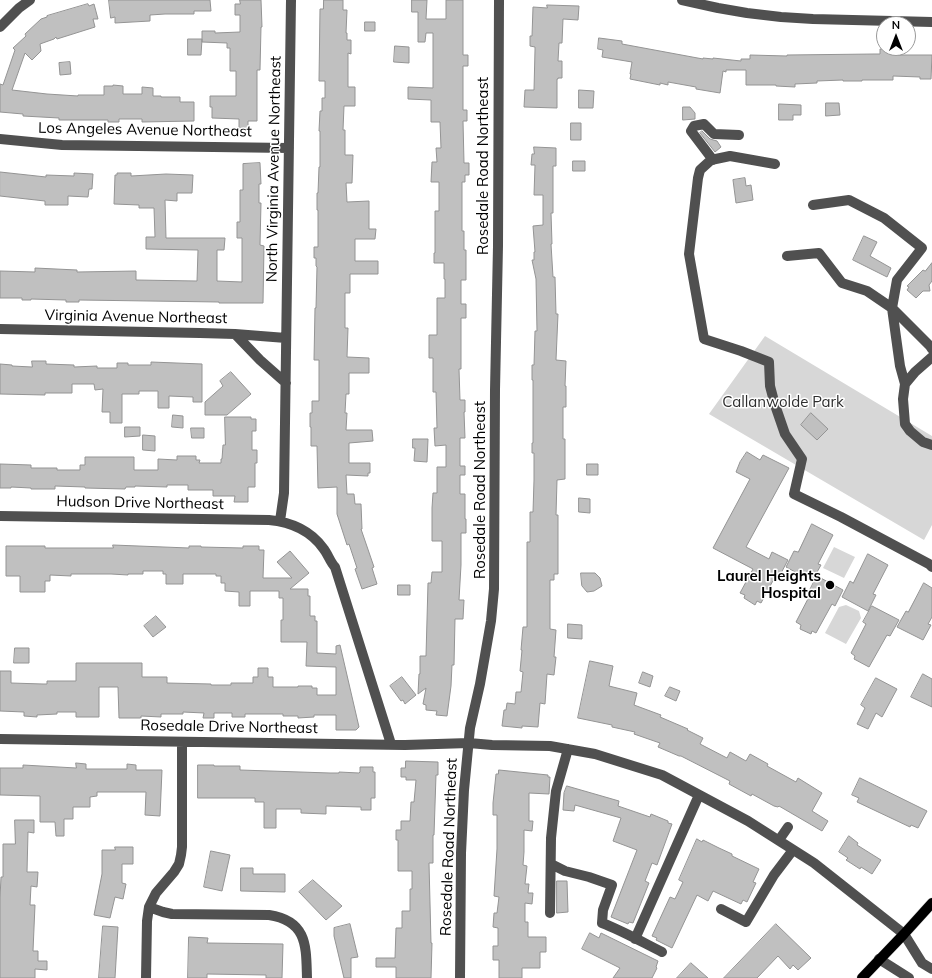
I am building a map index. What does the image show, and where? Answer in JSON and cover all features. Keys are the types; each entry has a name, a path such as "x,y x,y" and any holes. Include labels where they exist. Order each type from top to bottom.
{"main road":[{"path":"862,978 932,903"}],"street":[{"path":"0,27 19,8 30,0"},
{"name":"North Virginia Avenue Northeast","path":"286,383 291,0"},
{"name":"Rosedale Road Northeast","path":"460,978 462,816 464,782 470,728 490,629 494,589 499,0"},
{"path":"682,0 766,16 813,19 932,22"},
{"path":"713,160 691,131 694,126 704,124 714,134 739,135"},
{"name":"Los Angeles Avenue Northeast","path":"0,139 62,145 289,148"},
{"path":"775,164 730,156 713,160 700,170 689,254 704,339 769,362 770,386 775,405 785,434 802,459 794,494 931,564"},
{"path":"813,205 849,200 884,218 922,248 897,280 892,308 900,366 905,384 903,399 905,424 910,431 923,442 932,445"},
{"path":"787,256 819,253 842,283 867,291 892,308 932,349"},
{"name":"Virginia Avenue Northeast","path":"0,329 235,334 260,360 286,383"},
{"path":"235,334 286,338"},
{"path":"905,384 915,372 932,357"},
{"path":"286,383 284,493 280,521 298,527 315,539 324,549 335,567 391,744"},
{"name":"Hudson Drive Northeast","path":"0,516 280,521"},
{"name":"Rosedale Drive Northeast","path":"0,739 391,744 469,743"},
{"path":"146,978 147,921 149,907 156,893 179,864 181,855 182,742"},
{"path":"469,743 550,746 595,754 662,775 748,821 814,863 904,934 922,963 932,969"},
{"path":"550,913 551,838 556,791 568,750"},
{"path":"635,939 699,795"},
{"path":"778,840 788,827"},
{"path":"721,909 746,922 774,875 794,850"},
{"path":"551,864 565,871 612,885 603,910 602,923 628,933 635,939 662,952"},
{"path":"149,907 172,914 278,916 297,928 304,939 306,950 306,978"},
{"path":"879,959 910,978"}],"green space":[{"name":"Callanwolde Park","path":"765,336 932,436 932,525 924,540 709,414"},
{"path":"834,547 855,557 844,578 823,568"},
{"path":"846,605 859,611 861,618 846,644 825,633 839,607"}],"building":[{"path":"109,0 210,0 211,11 194,11 194,14 150,15 150,21 115,23 115,17 111,18"},
{"path":"240,0 261,0 262,27 260,70 257,70 257,121 248,121 248,128 239,128 239,119 212,118 210,96 236,96 236,71 230,71 230,48 227,48 227,43 202,42 202,31 215,31 215,33 240,32 240,15 235,15 235,4 240,4"},
{"path":"324,0 343,0 343,10 347,10 347,40 351,40 351,54 348,53 348,87 355,87 355,106 344,106 343,130 345,130 345,155 353,155 352,183 346,183 347,202 369,201 369,229 376,229 375,239 355,239 355,261 378,261 378,274 350,274 350,293 345,293 345,328 348,328 347,357 369,358 369,373 349,373 349,394 346,394 345,413 347,413 346,430 372,430 373,441 349,443 349,463 370,463 370,473 368,473 368,476 346,475 347,494 354,494 355,504 361,504 361,529 374,567 372,568 377,584 362,589 349,544 347,545 337,514 337,487 318,488 317,446 311,446 310,413 312,413 312,401 319,401 319,360 314,360 317,267 316,258 314,258 314,247 318,247 317,193 320,167 320,111 322,111 322,98 325,98 325,81 319,81 320,9 323,9"},
{"path":"412,0 427,0 426,19 446,19 446,0 463,0 463,55 468,55 468,66 463,66 463,110 467,110 467,121 463,121 464,163 469,163 469,175 465,175 465,182 462,182 462,231 464,231 464,250 466,250 466,280 461,280 461,304 466,304 466,318 461,318 461,369 459,369 460,400 465,400 465,438 460,438 460,466 465,466 465,475 460,475 460,494 465,494 466,533 461,533 459,600 464,600 463,619 455,619 454,665 452,665 447,716 436,715 437,711 426,710 426,705 423,704 426,688 418,694 420,656 426,656 428,583 431,583 432,572 442,572 442,541 432,541 432,508 433,493 437,493 437,467 446,467 446,445 435,446 434,428 437,428 436,392 433,392 433,358 429,358 429,335 437,335 437,298 445,298 445,279 444,263 434,263 435,211 439,211 439,182 431,182 432,162 437,162 436,148 441,148 440,122 431,122 431,100 408,99 408,87 433,88 433,33 426,33 425,42 418,42 418,12 412,12"},
{"path":"88,4 89,6 94,4 98,19 93,19 95,27 57,39 56,37 40,44 41,51 32,60 25,53 12,90 78,96 104,95 104,86 113,85 123,86 123,94 142,94 142,87 153,88 153,96 180,97 180,102 194,102 194,121 142,122 142,119 119,119 119,122 108,122 108,120 59,120 59,118 23,116 23,114 0,112 0,84 3,85 15,50 13,48 41,19"},
{"path":"547,5 579,6 578,20 563,19 562,43 559,43 558,61 562,61 562,78 557,79 557,108 524,107 525,90 534,90 535,47 530,46 530,36 532,36 533,7 547,8"},
{"path":"365,22 375,22 375,31 365,31"},
{"path":"599,38 622,41 622,44 703,59 713,58 741,61 741,59 750,59 750,55 932,55 931,79 893,76 893,80 817,81 817,83 795,84 795,87 776,85 746,85 746,70 726,70 726,72 723,71 720,93 668,82 668,85 660,83 660,85 630,79 632,62 602,57 603,50 598,49"},
{"path":"188,39 202,39 201,55 188,55"},
{"path":"395,46 409,47 409,63 394,62"},
{"path":"70,62 71,74 60,75 59,63"},
{"path":"579,90 594,91 593,108 579,108"},
{"path":"826,103 839,103 840,115 826,116"},
{"path":"779,104 801,105 801,115 793,115 793,120 779,120"},
{"path":"683,107 690,107 695,113 695,119 683,120"},
{"path":"571,123 581,123 581,140 571,140"},
{"path":"702,131 710,139 717,141 721,147 715,152 700,133"},
{"path":"534,147 556,148 556,166 553,166 553,213 551,213 551,244 553,277 555,277 556,314 558,314 556,360 566,361 566,407 563,407 565,479 557,480 556,515 558,515 558,574 554,574 554,580 550,580 550,629 556,630 554,675 547,674 545,704 540,703 538,727 522,726 522,728 502,726 504,710 506,710 507,703 515,704 516,692 521,692 523,672 520,671 523,627 527,627 527,542 530,542 530,512 533,512 534,480 534,453 532,453 532,365 534,365 535,331 537,331 536,279 532,260 534,260 535,252 533,226 543,225 543,195 534,195 535,165 531,165"},
{"path":"573,161 585,161 585,171 573,171"},
{"path":"260,163 260,245 264,246 263,303 79,300 79,302 66,302 66,300 22,300 22,298 0,298 0,271 35,272 35,268 77,270 77,272 136,271 136,280 197,281 198,250 146,249 146,237 155,237 154,208 139,208 139,205 114,204 115,175 117,175 117,173 131,173 131,176 166,174 193,175 192,193 177,193 177,201 165,200 166,238 225,238 224,250 217,250 217,281 242,282 242,238 237,238 237,222 240,222 240,190 243,190 243,164"},
{"path":"0,172 46,177 46,175 74,176 74,173 93,174 92,189 89,189 88,197 68,196 68,205 45,205 45,201 0,196"},
{"path":"745,178 746,186 751,185 753,200 736,203 733,180"},
{"path":"864,236 877,242 870,256 891,268 887,277 853,260"},
{"path":"932,263 932,281 929,285 930,291 923,291 916,298 907,290 909,287 907,286"},
{"path":"32,361 46,361 46,364 74,365 74,367 97,366 97,368 117,368 117,363 128,363 128,365 151,365 151,362 202,364 202,402 193,402 193,397 169,396 169,408 158,408 158,391 139,391 139,394 122,394 122,423 110,423 110,412 102,412 103,389 95,390 94,384 72,384 72,393 45,393 45,395 0,394 0,364 32,367"},
{"path":"231,372 251,394 227,415 205,415 205,402 223,386 220,381"},
{"path":"811,413 828,429 817,440 801,425"},
{"path":"173,415 183,416 183,428 172,427"},
{"path":"225,417 251,417 251,419 256,419 256,431 252,431 252,450 257,450 257,463 255,463 255,487 248,487 248,502 234,502 235,496 213,496 213,490 188,490 188,485 167,485 167,487 135,486 126,487 125,489 55,486 55,489 0,488 0,464 31,465 31,468 57,468 57,470 80,470 80,465 85,465 85,457 134,457 134,470 158,470 158,459 177,460 177,456 196,456 196,460 200,460 199,463 221,463 223,445 225,445"},
{"path":"125,427 140,427 140,436 125,437"},
{"path":"191,428 204,428 204,438 192,438"},
{"path":"143,435 155,436 155,451 143,450"},
{"path":"413,439 428,439 427,462 414,461 415,448 413,448"},
{"path":"747,452 760,460 763,455 789,468 746,547 769,559 772,552 788,560 779,577 776,575 761,603 757,601 755,605 744,598 745,595 740,593 753,569 713,548 750,479 736,472 740,462"},
{"path":"587,464 598,464 598,475 587,475"},
{"path":"579,498 590,499 590,513 579,512"},
{"path":"812,524 833,535 818,564 821,565 812,581 786,567 794,551 798,552"},
{"path":"113,545 189,548 189,546 243,548 243,546 259,546 259,550 264,550 263,578 292,578 277,562 290,551 309,573 290,589 308,589 308,596 310,596 310,616 315,616 315,621 317,621 317,653 336,654 336,646 340,645 359,727 356,730 336,730 336,715 314,715 314,717 298,718 298,716 283,716 283,714 245,714 245,717 232,717 232,713 214,713 214,718 203,718 204,713 183,712 183,714 161,714 161,717 141,716 141,718 119,718 118,687 99,687 99,717 76,717 76,712 57,712 57,714 37,715 37,717 24,716 24,712 0,711 0,671 11,671 11,683 47,684 47,681 76,681 76,663 142,663 142,677 167,677 167,683 211,685 253,683 253,677 258,677 258,668 268,668 268,677 273,677 273,687 312,686 312,688 317,688 317,695 336,695 336,667 306,666 307,642 281,642 283,598 279,598 279,591 250,591 250,606 239,606 239,592 225,591 225,583 221,583 221,576 216,576 216,574 183,574 183,584 166,584 166,574 163,574 163,571 143,571 143,574 128,575 50,575 50,581 45,581 45,592 20,592 20,576 6,576 6,546 45,546 45,548 113,548"},
{"path":"868,554 888,565 873,594 876,595 868,611 842,597 850,581 853,583"},
{"path":"581,573 595,573 600,578 602,586 594,591 587,592 582,586"},
{"path":"817,576 843,590 835,606 832,604 816,633 812,631 811,634 800,629 801,625 796,622 811,593 809,592"},
{"path":"924,583 932,588 932,617 928,624 931,625 923,640 897,627 906,611 908,612"},
{"path":"398,585 410,585 410,595 398,595"},
{"path":"872,606 899,620 890,636 887,635 869,667 854,659 855,656 851,653 866,624 863,622"},
{"path":"156,616 166,627 153,637 144,626"},
{"path":"568,624 582,625 582,639 568,638"},
{"path":"15,648 29,648 29,663 14,663"},
{"path":"590,661 613,666 609,686 637,693 634,705 661,715 660,717 688,729 687,730 703,738 700,744 727,758 730,752 746,761 750,754 768,764 767,766 796,782 798,778 822,793 812,811 828,821 822,831 779,806 774,806 752,794 751,796 729,784 730,781 681,756 658,747 660,743 634,734 635,732 612,727 612,725 578,718"},
{"path":"643,672 653,676 650,687 639,683"},
{"path":"923,674 932,679 932,707 911,697"},
{"path":"402,677 416,695 405,704 390,686"},
{"path":"876,678 897,689 882,717 876,713 868,729 857,724 865,708 861,705"},
{"path":"670,687 680,691 676,701 665,696"},
{"path":"406,761 438,762 433,835 433,863 429,863 432,943 431,978 396,978 396,967 376,967 376,958 395,958 396,928 402,928 402,911 410,911 412,871 398,871 398,840 396,840 396,830 401,830 401,821 410,821 411,802 414,802 416,780 406,780 406,777 401,777 401,768 405,768"},
{"path":"76,763 86,764 86,769 127,769 127,764 136,765 136,770 162,770 160,816 145,815 146,792 97,792 97,796 90,797 90,807 73,807 73,819 64,819 64,836 56,836 55,822 40,822 40,796 0,795 0,768 23,768 23,765 76,768"},
{"path":"198,765 240,766 240,770 330,773 359,773 360,767 373,767 373,772 375,772 375,798 371,798 371,810 361,810 361,807 326,806 326,814 301,813 301,809 276,809 276,828 264,828 264,802 255,802 255,798 198,798"},
{"path":"499,770 548,775 548,777 550,777 549,794 529,793 529,821 533,821 532,831 524,830 523,865 527,866 525,884 529,884 528,893 533,893 532,904 525,903 525,922 528,922 528,937 546,937 546,952 540,952 540,968 522,968 522,978 499,978 499,960 493,960 493,946 498,946 498,928 493,927 494,913 497,913 499,897 494,896 497,849 497,815 493,815 493,803 496,774 498,774"},
{"path":"860,778 927,811 918,828 911,825 910,827 857,802 859,798 852,795"},
{"path":"567,786 619,801 618,806 650,817 651,814 672,824 657,865 652,863 645,881 649,883 633,923 629,922 628,924 611,917 637,850 613,841 621,818 575,805 574,811 563,810 564,793"},
{"path":"15,820 34,820 34,833 28,832 27,872 38,872 37,887 31,886 30,905 35,905 33,951 38,951 38,961 47,961 47,970 35,969 35,978 0,978 0,898 1,877 3,877 3,844 15,844"},
{"path":"849,836 858,843 857,845 881,860 872,874 861,867 860,869 846,860 848,858 839,852"},
{"path":"697,839 702,842 703,840 732,854 732,856 759,869 753,882 756,883 747,902 743,900 741,904 713,891 708,901 697,895 672,948 656,940 657,938 652,936 670,897 675,899 683,882 679,880"},
{"path":"115,847 133,847 133,864 122,864 122,883 126,884 123,899 115,897 110,918 94,915 102,874 102,850 115,850"},
{"path":"211,851 230,855 222,891 204,887"},
{"path":"241,868 253,868 253,874 285,874 285,892 241,891"},
{"path":"313,880 342,906 326,920 299,892"},
{"path":"557,881 567,881 568,912 557,913"},
{"path":"350,924 358,957 351,958 351,978 344,978 334,936 334,928"},
{"path":"776,924 811,958 798,970 793,965 790,969 778,956 757,978 724,978"},
{"path":"103,926 118,927 115,978 99,978"},
{"path":"590,933 599,938 601,933 658,961 657,968 652,978 613,978 620,968 582,949"},
{"path":"189,937 208,938 207,943 283,944 282,978 266,978 266,975 207,974 207,978 188,978"},
{"path":"691,963 708,978 677,978"}],"place":[{"name":"Laurel Heights Hospital","path":"830,585"}]}
